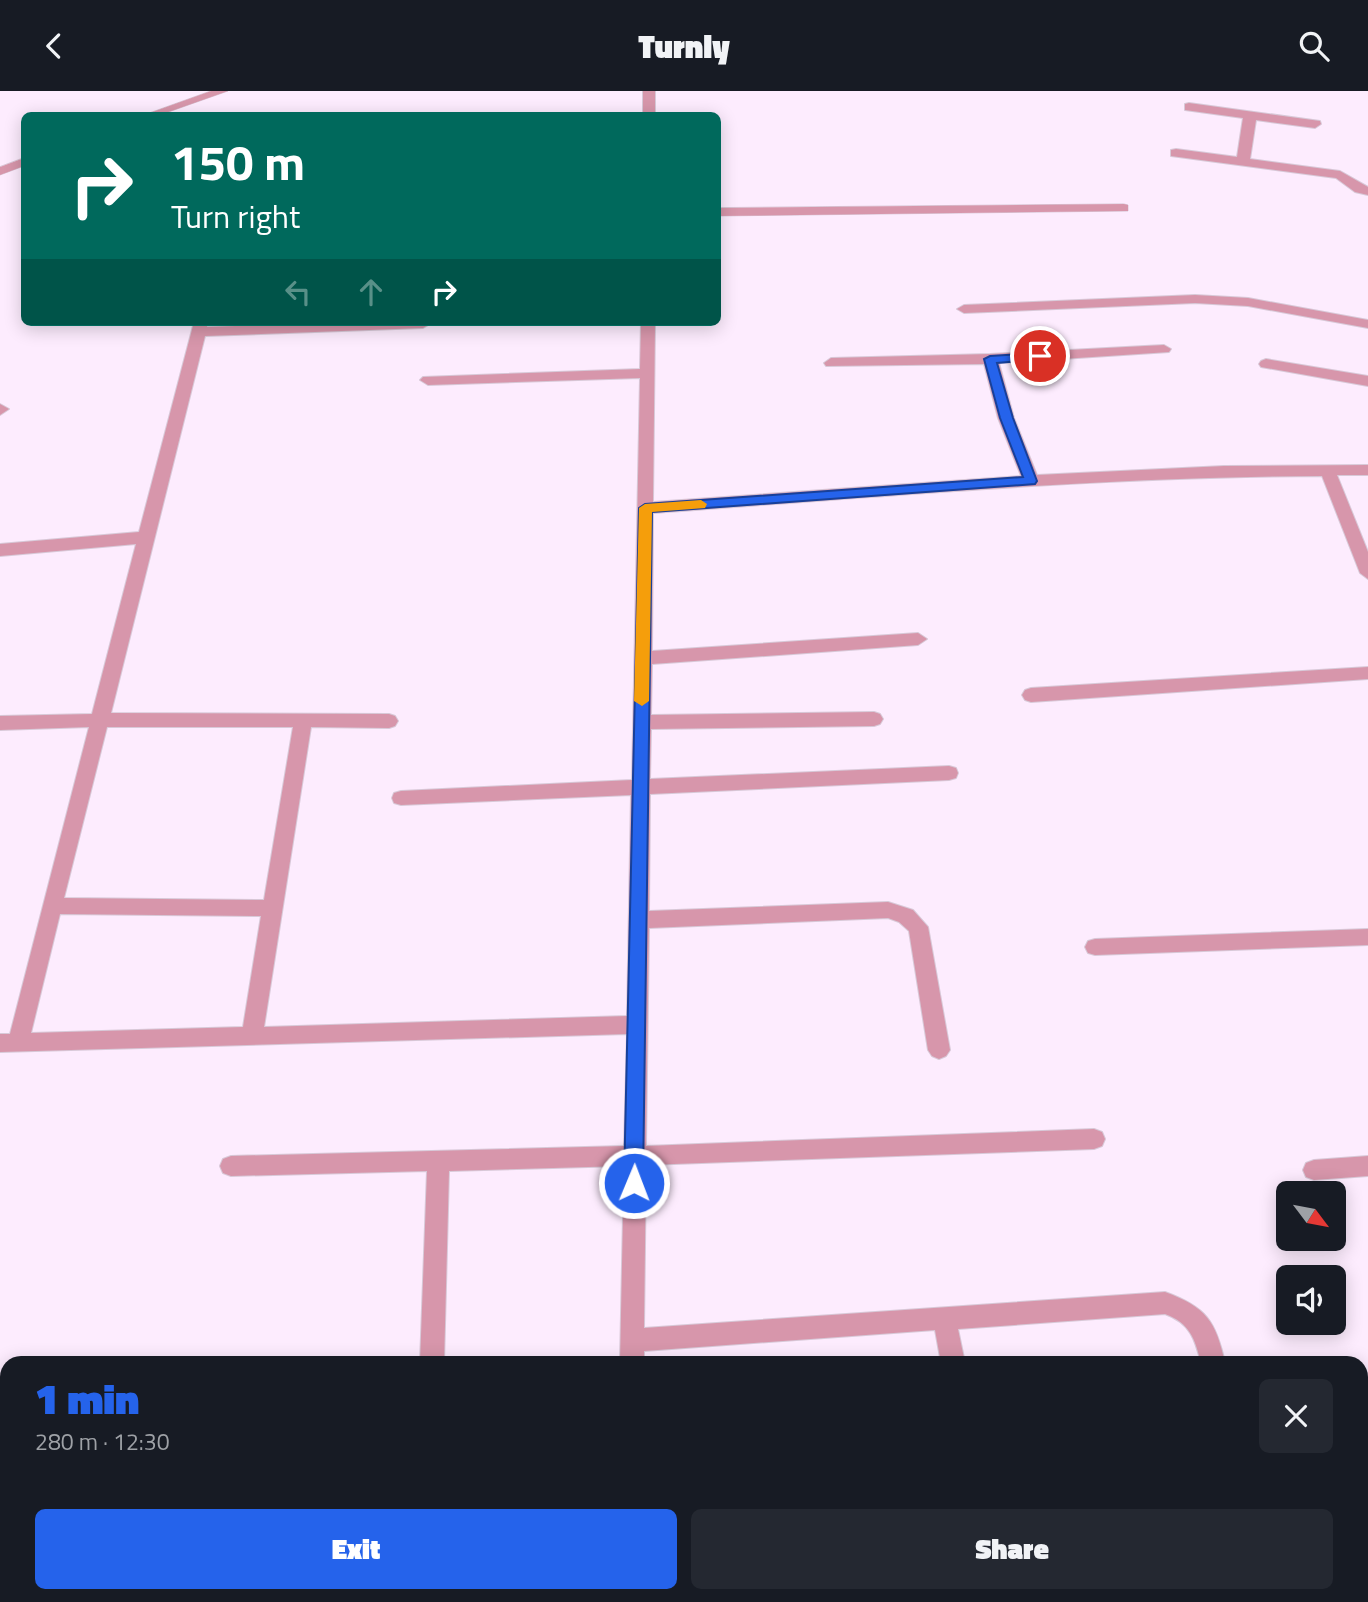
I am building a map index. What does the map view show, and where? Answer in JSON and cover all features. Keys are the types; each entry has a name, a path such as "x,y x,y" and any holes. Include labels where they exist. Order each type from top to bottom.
{"street":[{"path":"649,91 649,112"},
{"path":"1189,107 1315,124"},
{"path":"1243,162 1250,115"},
{"path":"1176,153 1340,175 1360,189 1368,191"},
{"path":"964,309 1195,299 1248,302 1368,324"},
{"path":"275,326 200,327 53,906 9,1042 636,1025"},
{"path":"649,326 632,1352 944,1317 1165,1303 1186,1310 1204,1328 1211,1356"},
{"path":"831,363 990,359 1164,349"},
{"path":"990,359 1006,418 1031,481"},
{"path":"1266,364 1368,381"},
{"path":"428,380 648,373"},
{"path":"645,508 1031,481 1273,468 1368,470"},
{"path":"1327,469 1368,573"},
{"path":"0,550 147,537"},
{"path":"643,658 918,639"},
{"path":"1031,695 1368,673"},
{"path":"641,722 874,719"},
{"path":"0,723 100,720 389,721"},
{"path":"251,1035 303,720"},
{"path":"401,797 949,773"},
{"path":"53,906 272,908"},
{"path":"639,920 888,910 906,916 918,927 939,1050"},
{"path":"1095,947 1368,937"},
{"path":"231,1165 634,1156 1094,1139"},
{"path":"432,1356 438,1161"},
{"path":"1314,1170 1368,1166"},
{"path":"944,1317 952,1356"}],"lane":[{"path":"159,112 222,91"},
{"path":"0,171 21,163"},
{"path":"721,212 1124,208"}],"slow traffic":[{"path":"642,701 645,508 701,504"}],"route":[{"path":"634,1183 645,508 1031,481 1006,418 990,359 1040,356"}]}
